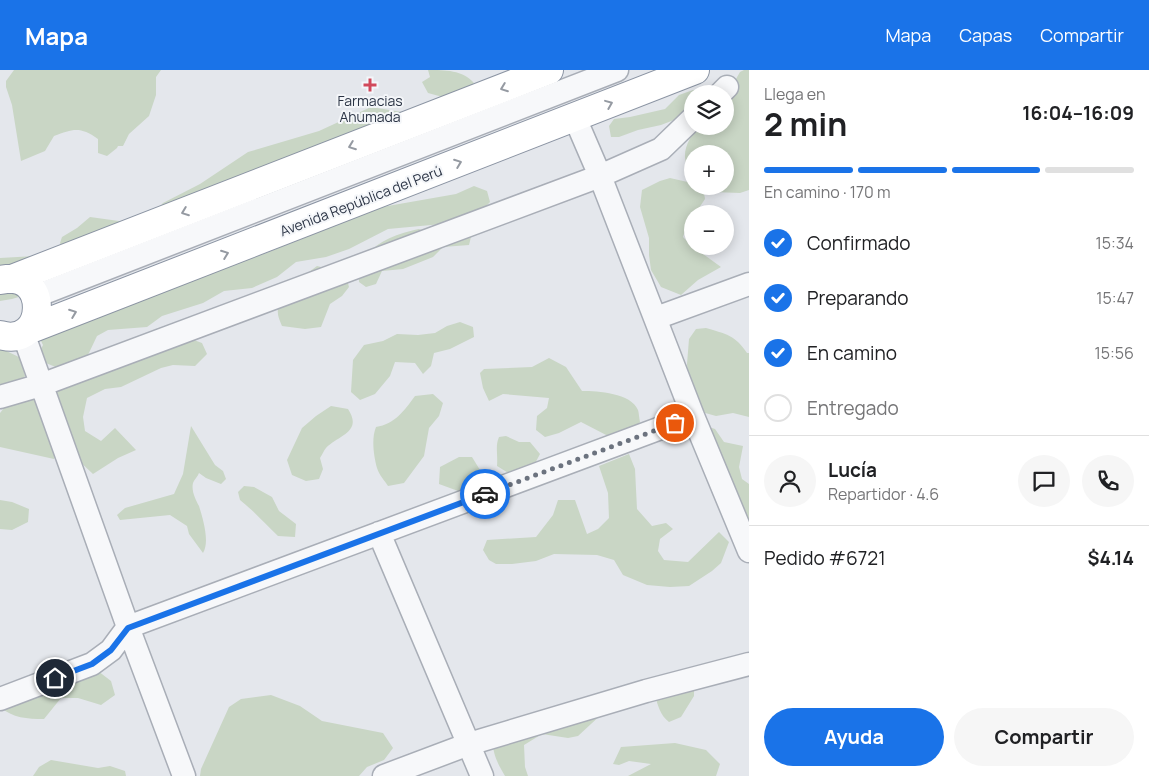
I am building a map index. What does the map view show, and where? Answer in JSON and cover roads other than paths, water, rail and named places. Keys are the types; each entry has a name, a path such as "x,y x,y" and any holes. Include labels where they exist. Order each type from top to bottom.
{"highway":[{"path":"6,279 549,70"},
{"name":"Avenida República del Perú","path":"11,335 695,70"},
{"path":"6,279 26,284 36,296 38,311 36,318 11,335"}],"street":[{"path":"36,296 616,70"},
{"path":"575,118 600,176 693,416 749,551"},
{"path":"0,397 41,384 600,176 661,149 684,127"},
{"path":"656,318 749,284"},
{"path":"11,335 41,384 128,628 184,776"},
{"path":"0,699 92,664 111,650 128,628 693,416"},
{"path":"380,533 482,776"},
{"path":"384,776 469,744 646,691 749,664"}],"place":[{"name":"Farmacias Ahumada","path":"370,85"}]}
